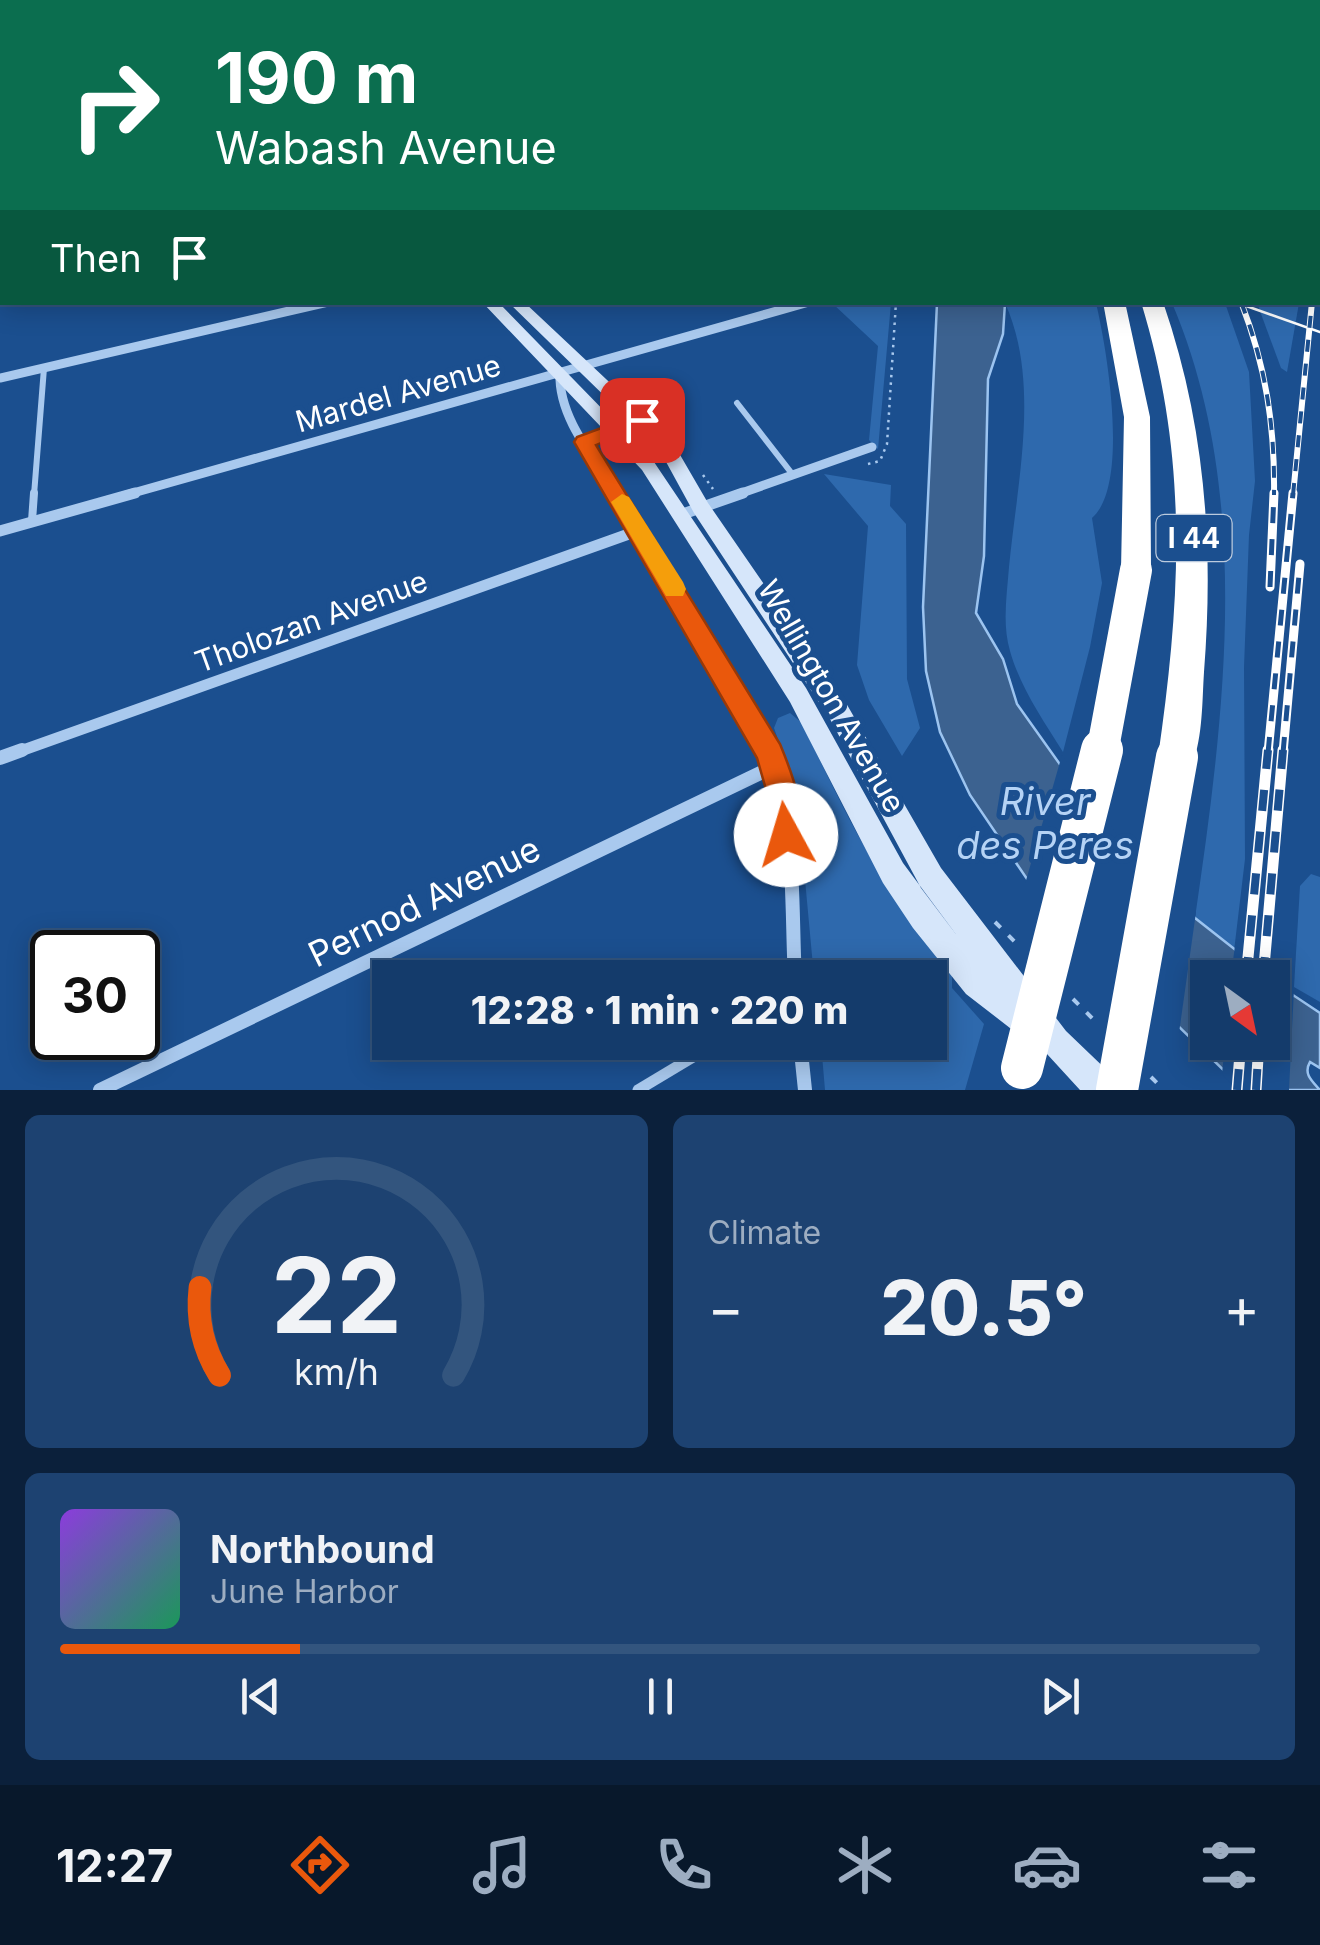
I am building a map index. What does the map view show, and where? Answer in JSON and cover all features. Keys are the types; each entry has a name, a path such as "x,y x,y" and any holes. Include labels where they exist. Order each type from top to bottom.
{"highway":[{"name":"I 44","path":"1032,1067 1102,750 1136,570 1137,417 1115,305"},
{"name":"I 44","path":"1117,1090 1189,670 1194,527 1184,420 1156,312"}],"main road":[{"name":"Wellington Avenue","path":"492,305 690,511"},
{"name":"Wellington Avenue","path":"518,305 666,446 690,511 798,696 893,873 922,918 977,984 1032,1067 1103,1090"}],"street":[{"path":"0,378 315,305"},
{"name":"Mardel Avenue","path":"0,530 798,305"},
{"path":"560,373 559,391 584,442 640,530 775,766 784,800 794,960"},
{"path":"584,442 642,420"},
{"path":"690,511 872,447"},
{"name":"Tholozan Avenue","path":"0,758 640,530"},
{"name":"Pernod Avenue","path":"100,1090 775,766"},
{"path":"802,1060 805,1090"}],"lane":[{"path":"32,522 44,368"},
{"path":"737,403 793,475"},
{"path":"638,1090 688,1060"}],"path":[{"path":"842,458 868,464 880,461 884,455 896,305"}],"shaded area":[{"path":"834,305 891,305 878,449 869,440 878,346"},
{"path":"1006,305 1096,305 1110,383 1110,477 1104,501 1092,518 1102,583 1063,752 1020,677 1006,630 1024,433 1022,366"},
{"path":"1173,305 1226,305 1249,372 1255,481 1244,667 1245,859 1234,951 1195,918 1215,765 1225,608 1223,530 1214,452 1198,377"},
{"path":"1258,305 1299,305 1287,372 1281,368"},
{"path":"824,474 891,485 890,506 906,524 907,679 920,728 902,756 869,700 857,665 868,526"},
{"path":"790,713 802,723 886,884 941,960 812,960 797,793 774,728 778,718"},
{"path":"1311,874 1320,877 1320,1002 1294,987 1300,886"},
{"path":"947,968 952,974 952,988 984,1024 965,1090 825,1090 822,1060 947,1060"}],"water":[{"name":"River des Peres","path":"937,305 1005,305 1003,334 988,379 984,556 976,613 1003,659 1017,704 1123,853 1248,960 1190,960 1190,1037 1027,879 970,795 940,732 926,671 923,607"},
{"name":"River des Peres","path":"1293,995 1320,1013 1320,1068 1310,1062 1307,1070 1320,1090 1244,1090 1213,1060 1290,1060"}],"pier":[{"path":"1062,755 1127,849 1196,912 1179,1033 1025,884"},
{"path":"1235,945 1255,960 1233,960"},
{"path":"1290,986 1294,989 1289,1090 1237,1090 1222,1074 1223,1060 1290,1060"}],"tram line":[{"path":"1244,305 1320,332"}],"railway":[{"path":"1242,305 1267,397 1274,494"},
{"path":"1293,495 1312,305"},
{"path":"1268,753 1293,493"},
{"path":"1270,587 1274,494"},
{"path":"1283,753 1300,564"},
{"path":"1248,960 1268,750"},
{"path":"1265,960 1283,750"},
{"path":"1237,1090 1240,1060"},
{"path":"1256,1090 1258,1060"}],"slow traffic":[{"path":"622,502 674,589"}],"route":[{"path":"642,420 584,442 640,530 770,754 784,800 786,835"}]}
